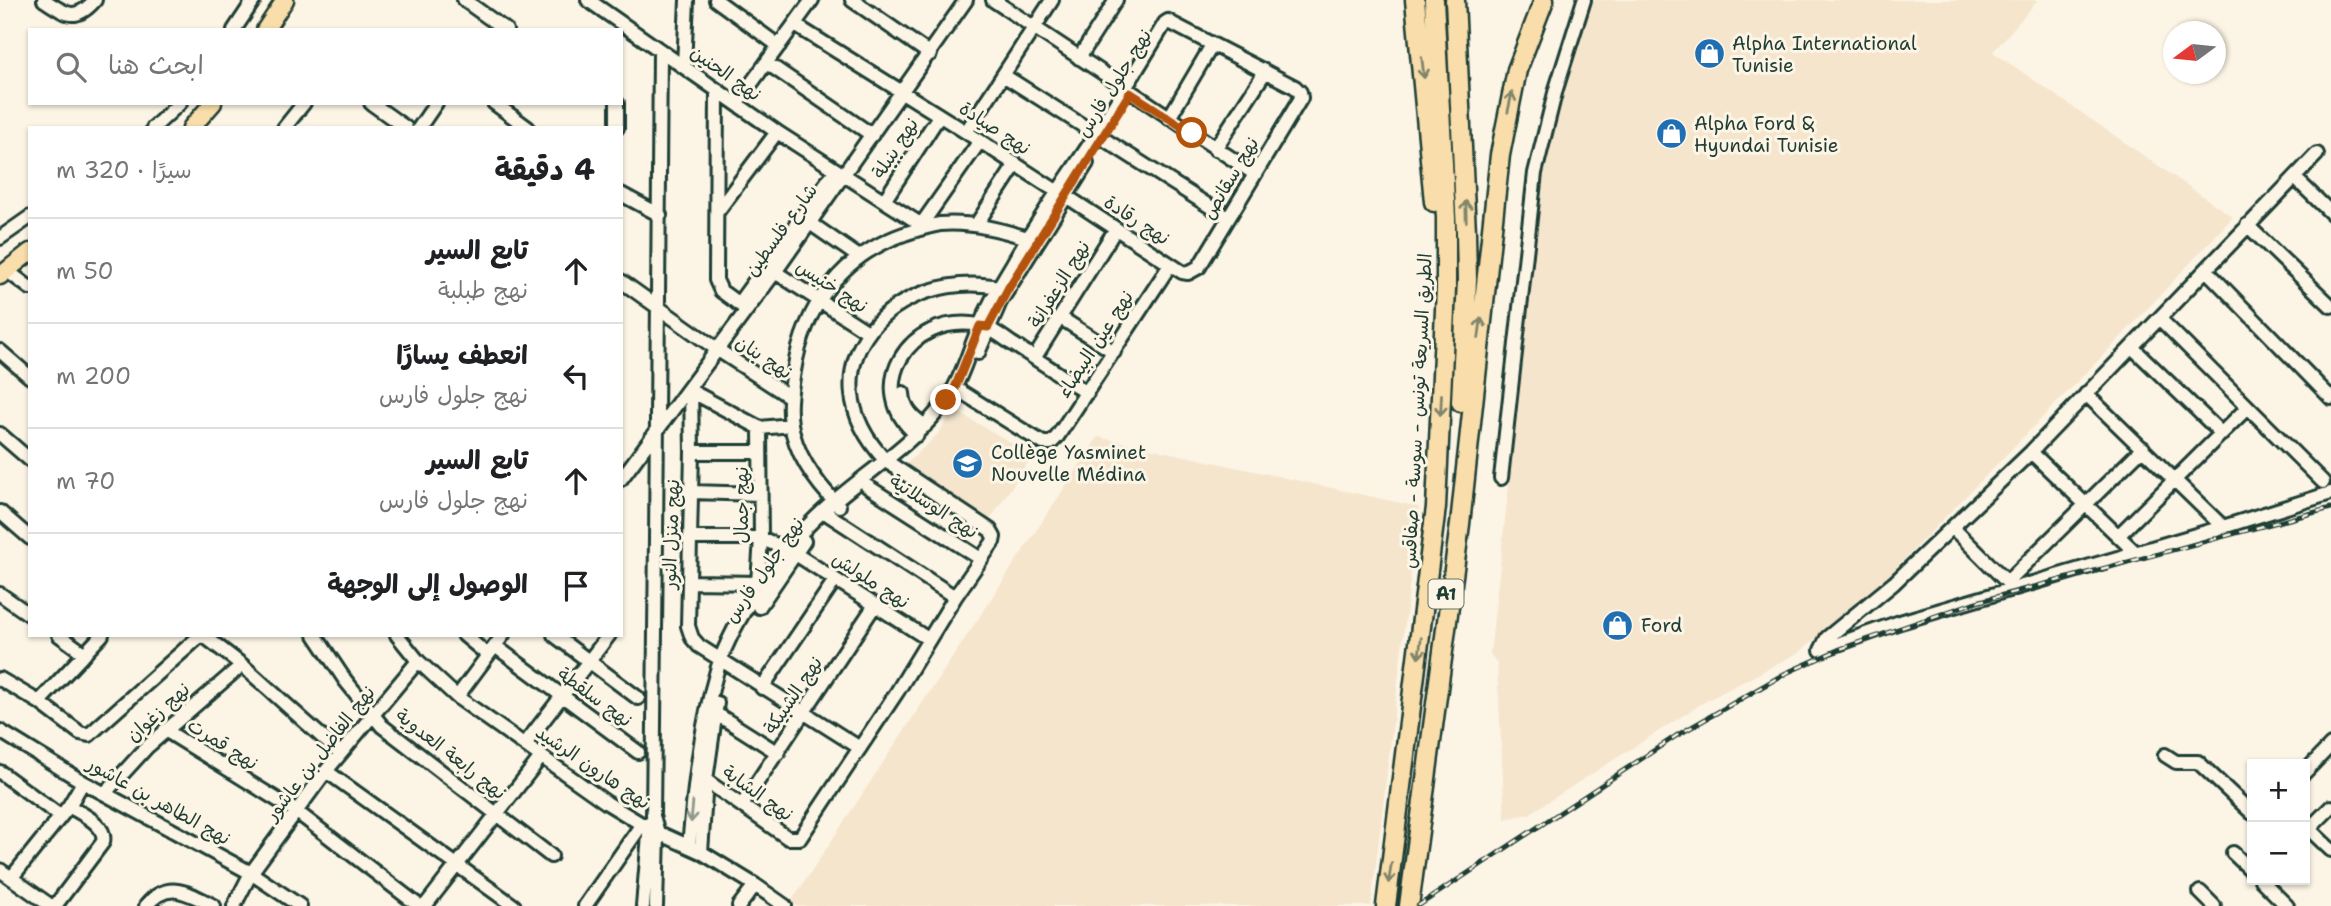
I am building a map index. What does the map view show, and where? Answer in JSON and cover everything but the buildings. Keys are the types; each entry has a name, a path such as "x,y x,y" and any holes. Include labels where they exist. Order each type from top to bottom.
{"highway":[{"path":"1415,0 1435,206 1446,288"},
{"name":"الطريق السريعة تونس - سوسة - صفاقس","path":"1386,906 1436,507 1446,288 1445,177 1434,0"},
{"name":"الطريق السريعة تونس - سوسة - صفاقس","path":"1407,906 1453,541 1462,389 1467,280 1466,209 1455,0"},
{"path":"1407,906 1460,524 1500,155 1517,70 1544,0"}],"main road":[{"path":"268,28 285,0"},
{"path":"193,126 211,105"},
{"path":"2,270 28,253"}],"street":[{"path":"44,0 72,15 81,13 95,0"},
{"path":"235,28 254,0"},
{"path":"464,0 488,24"},
{"name":"نهج الحنين","path":"588,0 617,25"},
{"path":"684,66 687,0"},
{"path":"716,0 779,46"},
{"path":"737,103 811,0"},
{"path":"852,0 930,54"},
{"name":"شارع فلسطين","path":"623,476 718,350 743,307 775,272 810,223 839,173 872,135 966,0"},
{"path":"993,0 1255,174"},
{"path":"966,132 1052,0"},
{"path":"1079,58 1116,0"},
{"path":"1501,478 1535,173 1556,89 1584,0"},
{"name":"نهج جلول فارس","path":"695,849 704,720 724,662 760,583 834,507 926,436 958,390 1003,288 1127,90 1172,24 1212,45"},
{"name":"نهج صيادة","path":"795,25 1062,194"},
{"name":"نهج الحنين","path":"623,29 684,66 777,132 923,226"},
{"path":"1169,118 1212,45 1265,72 1215,149"},
{"path":"643,906 650,825 660,309 660,51"},
{"path":"767,63 872,135"},
{"name":"نهج سقانص","path":"1188,273 1199,267 1301,98 1295,87 1265,72"},
{"path":"1003,75 1228,218"},
{"path":"717,90 716,280 721,291 743,307 839,173"},
{"path":"155,126 178,105"},
{"path":"290,126 303,105"},
{"path":"375,105 403,126"},
{"path":"420,126 435,105"},
{"path":"497,105 525,126"},
{"path":"614,105 617,126"},
{"name":"نهج بنبلة","path":"884,201 939,116"},
{"path":"717,212 777,132"},
{"path":"923,226 980,141"},
{"path":"2160,319 2328,483 2306,499 2223,527 2008,586 1821,650 1827,638 1894,583 2031,452 2317,154"},
{"path":"976,225 1016,164"},
{"path":"2295,178 2331,213"},
{"name":"نهج رقادة","path":"1062,194 1170,265 1188,273"},
{"path":"623,195 660,215"},
{"path":"0,238 28,218"},
{"path":"810,223 859,257"},
{"path":"955,597 834,507 808,468 791,425 790,397 799,349 818,299 841,272 859,257 889,239 923,226 940,224 976,225 1032,240"},
{"path":"2248,225 2331,306"},
{"name":"نهج الزعفرانة","path":"1035,357 1115,230"},
{"name":"نهج عين البيضاء","path":"958,390 1043,443 1051,443 1058,437 1170,265"},
{"path":"2,270 28,287"},
{"path":"2206,270 2331,398"},
{"name":"نهج خنيس","path":"775,272 868,332"},
{"name":"نهج بنان","path":"623,282 790,397"},
{"path":"724,662 860,748 994,537 990,530 890,463 865,435 854,400 853,376 857,355 868,332 882,316 902,301 921,292 966,285 1003,288"},
{"path":"1061,318 1114,352"},
{"path":"921,430 903,421 895,399 894,386 900,359 908,346 934,328 955,324 985,331 1035,357 1087,393"},
{"path":"2132,347 2222,435"},
{"path":"0,351 28,375"},
{"path":"691,388 760,428 791,425"},
{"name":"نهج منزل النور","path":"691,388 688,626 692,638 699,646 724,662"},
{"name":"نهج جلول فارس","path":"834,507 867,486 958,390"},
{"path":"2086,394 2223,527"},
{"path":"2119,535 2248,407"},
{"name":"نهج جمال","path":"760,428 760,583"},
{"path":"0,434 28,458"},
{"path":"2008,586 2143,448"},
{"path":"692,452 760,452"},
{"path":"2031,452 2136,553"},
{"name":"نهج الوسلاتية","path":"867,486 981,559"},
{"path":"691,492 760,494"},
{"path":"0,512 28,536"},
{"path":"1953,528 2008,586"},
{"path":"690,538 761,538"},
{"name":"نهج ملولش","path":"761,538 790,551 928,639"},
{"name":"نهج جلول فارس","path":"701,776 724,662 790,551"},
{"path":"762,688 835,580"},
{"path":"689,582 760,583"},
{"path":"0,594 28,614"},
{"name":"نهج الشبيكة","path":"743,805 875,605"},
{"path":"62,637 85,654"},
{"path":"38,702 100,637"},
{"path":"0,679 38,702 80,733 89,734 195,637 242,664 340,753"},
{"name":"نهج رابعة العدوية","path":"316,637 372,716 391,735 551,856"},
{"name":"نهج هارون الرشيد","path":"399,637 418,661 457,697 607,803 695,849 785,906"},
{"name":"نهج سلقطة","path":"468,637 563,697 638,752"},
{"path":"457,697 502,637"},
{"path":"556,637 638,698"},
{"path":"525,744 608,637"},
{"name":"نهج الفاضل بن عاشور","path":"234,906 251,873 326,771 418,661"},
{"name":"نهج زغوان","path":"105,793 135,757 242,664"},
{"path":"715,713 778,753"},
{"name":"نهج قمرت","path":"165,730 297,812 419,906"},
{"name":"نهج الطاهر بن عاشور","path":"0,731 83,782 251,873 300,906"},
{"path":"2310,767 2331,745"},
{"name":"نهج الشابة","path":"701,776 788,838 800,838 860,748"},
{"path":"2165,755 2176,762 2198,762 2247,808"},
{"path":"425,906 541,757"},
{"path":"326,771 514,906"},
{"path":"0,772 60,816"},
{"path":"69,806 100,827 104,839 53,906 6,874 69,806 83,782"},
{"path":"2310,828 2331,807"},
{"path":"585,906 650,825"},
{"path":"650,825 656,906"},
{"path":"2310,833 2331,850"},
{"path":"2234,853 2247,867"},
{"path":"739,906 755,885"},
{"path":"2266,885 2287,906"},
{"path":"146,906 159,893 174,890 184,891 214,906"},
{"path":"2200,892 2214,906"}],"shaded area":[{"path":"1590,0 2038,0 1993,52 2233,217 2121,337 1886,578 1800,652 1706,701 1529,814 1505,819 1497,663 1490,654 1541,168"},
{"name":"Collège Yasminet Nouvelle Médina","path":"954,410 1033,455 987,524 899,471 937,435"},
{"path":"1098,437 1419,507 1371,906 797,906 791,902"}],"railway":[{"path":"1418,906 1676,736 1786,673 1840,649 1973,603 2331,508"}],"place":[{"name":"Alpha International Tunisie","path":"1709,54"},
{"name":"Alpha Ford & Hyundai Tunisie","path":"1671,134"},
{"name":"Collège Yasminet Nouvelle Médina","path":"968,463"},
{"name":"Ford","path":"1618,625"}],"route":[{"path":"946,400 955,388 980,326 988,327 1037,241 1130,93 1192,133"}]}
